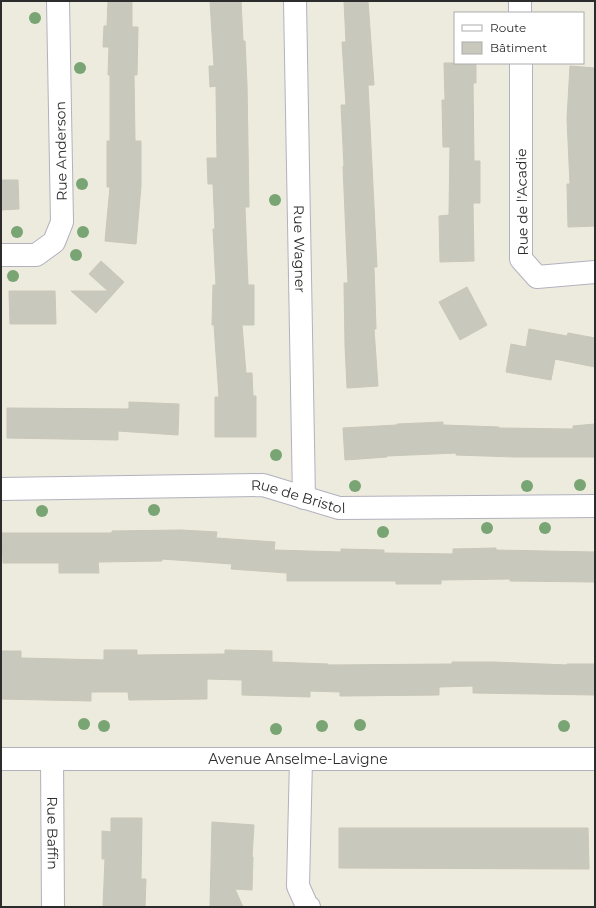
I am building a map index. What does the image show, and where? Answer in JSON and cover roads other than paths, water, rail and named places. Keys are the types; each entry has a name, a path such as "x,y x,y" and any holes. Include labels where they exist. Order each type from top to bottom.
{"street":[{"name":"Rue Anderson","path":"1,255 36,255 54,242 62,222 58,1"},
{"name":"Rue Wagner","path":"295,1 304,498"},
{"path":"520,1 520,12"},
{"name":"Rue de l'Acadie","path":"521,64 521,259 536,277 595,272"},
{"name":"Rue de Bristol","path":"1,489 263,485 339,508 595,506"},
{"name":"Avenue Anselme-Lavigne","path":"1,759 595,759"},
{"name":"Rue Baffin","path":"52,759 53,907"},
{"path":"301,759 298,886 307,906 309,907"}]}
